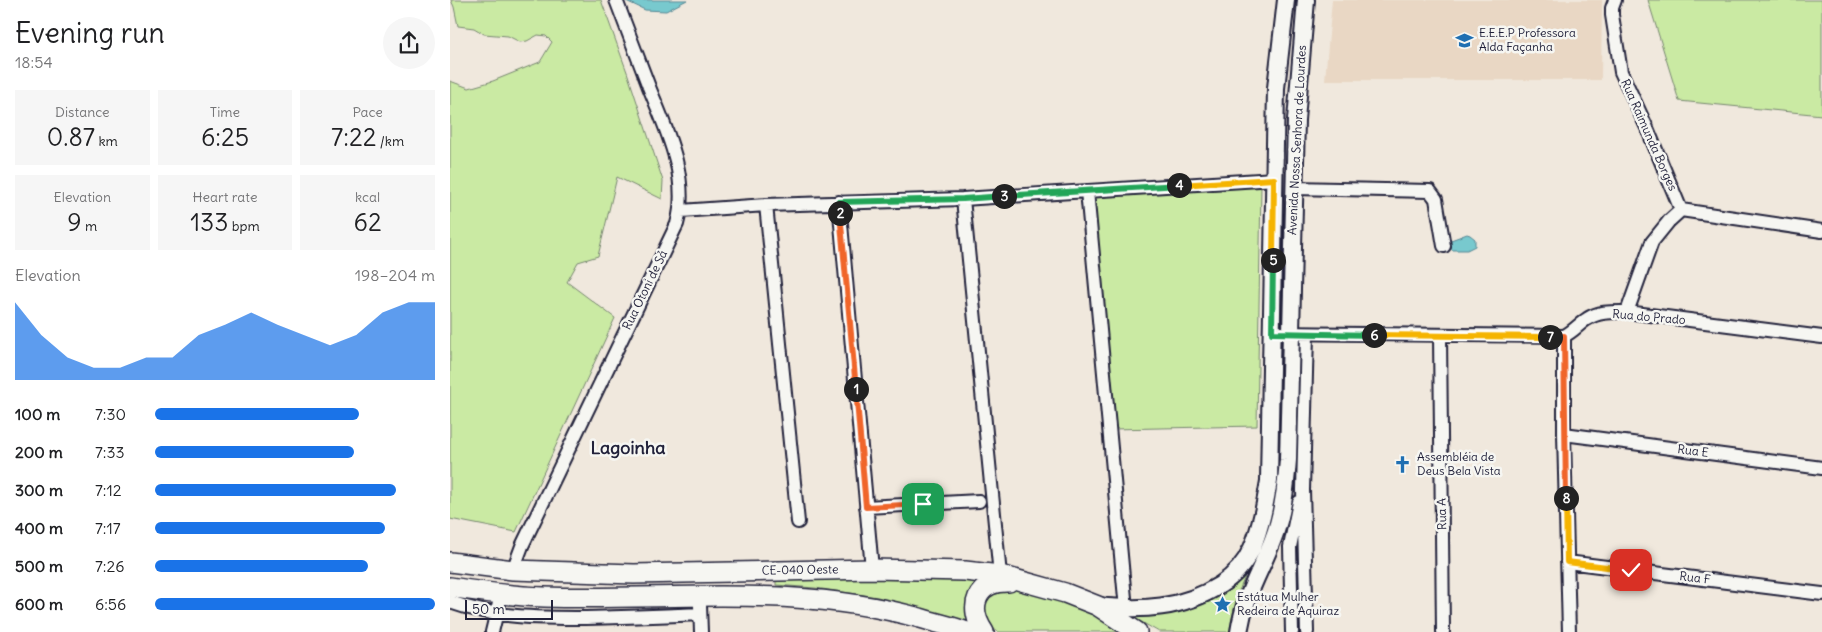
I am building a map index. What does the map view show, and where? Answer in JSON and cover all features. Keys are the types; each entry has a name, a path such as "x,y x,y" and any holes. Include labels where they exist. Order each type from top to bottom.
{"highway":[{"name":"CE-040 Oeste","path":"450,562 513,570 634,574 872,569 956,571 1000,575 1098,606 1137,632"},
{"path":"984,632 976,616 976,599 980,592 994,583 1030,583"},
{"name":"CE-040 Oeste","path":"450,587 501,595 700,605 779,596 834,600 882,609 967,632"}],"main road":[{"name":"Avenida Nossa Senhora de Lourdes","path":"1098,606 1126,609 1167,606 1187,602 1208,592 1228,580 1242,565 1252,549 1260,526 1269,482 1277,78 1286,0"},
{"name":"Avenida Nossa Senhora de Lourdes","path":"1239,632 1248,592 1274,538 1285,490 1299,334 1294,188 1298,81 1306,0"}],"street":[{"name":"Rua Otoni de Sá","path":"513,570 522,546 678,224 681,211 679,176 668,136 616,0"},
{"name":"Rua Raimunda Borges","path":"1615,0 1612,15 1621,72 1647,128 1681,210"},
{"path":"681,211 766,205 963,199 1274,179"},
{"path":"1294,188 1430,191 1436,199 1444,246"},
{"path":"1087,190 1126,609"},
{"path":"963,199 1000,575"},
{"path":"839,202 872,569"},
{"path":"766,205 798,522"},
{"path":"1627,312 1652,242 1669,221 1681,210 1822,231"},
{"name":"Rua do Prado","path":"1564,336 1595,315 1627,312 1822,337"},
{"path":"1272,333 1564,336 1564,434 1569,632"},
{"path":"1299,334 1307,632"},
{"name":"Rua A","path":"1440,335 1443,632"},
{"name":"Rua E","path":"1564,434 1822,468"},
{"path":"1292,632 1290,547 1295,518 1303,490"},
{"path":"866,507 979,502"},
{"name":"Rua F","path":"1567,562 1822,594"},
{"path":"492,632 501,595"},
{"path":"450,602 496,614 524,617 578,618 632,617 700,605 701,632"}],"shaded area":[{"name":"E.E.E.P Professora Alda Façanha","path":"1332,0 1602,0 1601,80 1325,80"}],"green space":[{"path":"451,0 601,0 663,181 662,199 617,177 598,256 578,262 567,282 615,318 516,532 450,519 450,81 469,88 493,81 540,62 552,42 546,36 538,35 527,41 520,42 508,36 484,34 474,28 458,26"},
{"path":"1648,0 1822,0 1822,115 1679,101"},
{"path":"1261,186 1257,426 1112,429 1091,193"},
{"path":"889,574 979,581 972,589 972,627 878,597 815,588 776,585 776,577"},
{"path":"1241,574 1245,577 1237,595 1229,632 1159,632 1131,616"},
{"path":"1009,586 1050,597 1095,614 1124,632 998,632 987,624 979,600"}],"water":[{"path":"624,0 687,0 666,11 645,10"},
{"path":"1467,234 1475,239 1475,246 1467,250 1452,250 1450,246 1451,240"}],"place":[{"name":"E.E.E.P Professora Alda Façanha","path":"1465,40"},
{"name":"Assembléia de Deus Bela Vista","path":"1403,464"},
{"name":"Estátua Mulher Redeira de Aquiraz","path":"1223,604"}],"district":[{"name":"Lagoinha","path":"628,448"}],"route":[{"path":"923,504 866,507 839,202 963,199 1274,179 1272,333 1564,336 1567,562 1631,570"}]}
